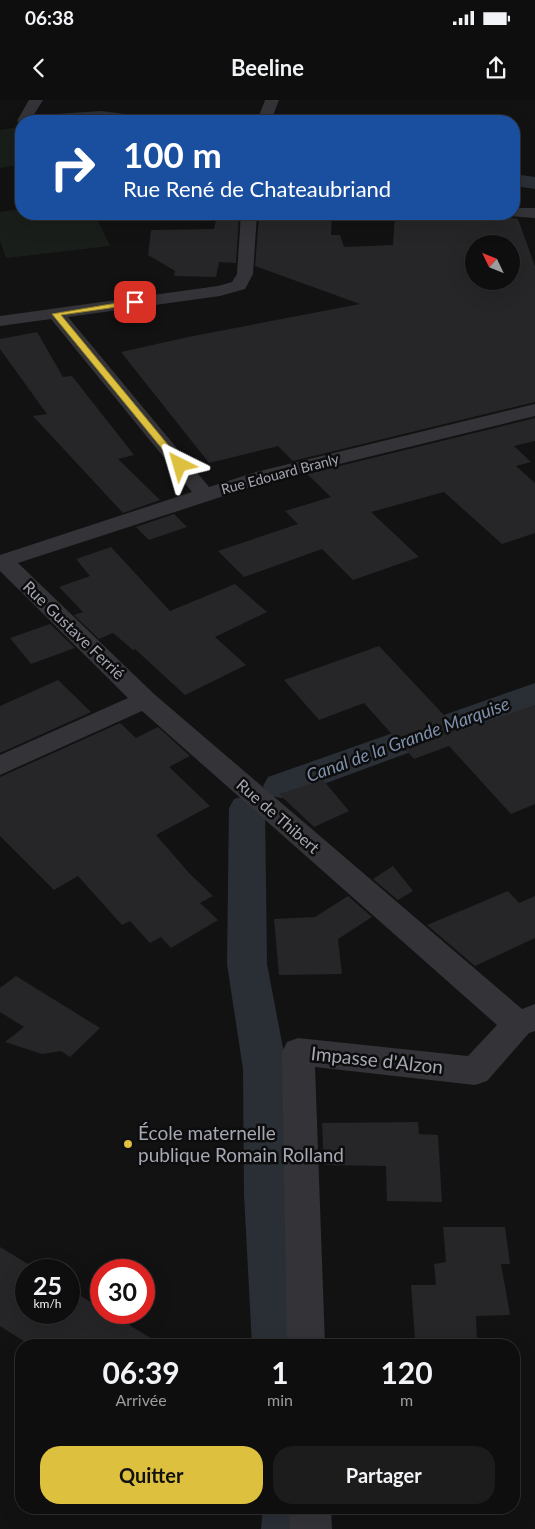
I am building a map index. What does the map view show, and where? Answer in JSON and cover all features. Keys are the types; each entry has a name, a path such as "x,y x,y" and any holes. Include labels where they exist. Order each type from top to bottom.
{"street":[{"path":"28,115 36,100"},
{"path":"266,115 272,100"},
{"path":"520,213 535,213"},
{"path":"0,321 220,291 239,285 245,274 249,220"},
{"path":"56,314 204,495"},
{"name":"Rue Edouard Branly","path":"1,561 263,476 535,410"},
{"name":"Rue Gustave Ferrié","path":"1,561 145,700"},
{"path":"0,766 145,700"},
{"name":"Rue de Thibert","path":"145,700 527,1021"},
{"name":"Impasse d'Alzon","path":"306,1339 298,1052 475,1071 527,1021"},
{"path":"310,1514 311,1529"}],"shaded area":[{"path":"15,128 15,166 0,168 0,130"},
{"path":"15,210 15,220 98,220 110,246 6,258 0,240 0,212"}],"building":[{"path":"216,220 239,220 236,263 219,262 216,277 174,276 175,271 148,255 151,230 214,229"},
{"path":"259,220 332,220 331,235 340,235 344,247 393,245 395,220 518,220 535,266 535,402 293,461 278,446 209,463 121,352 193,336 360,304 255,266"},
{"path":"37,332 63,377 72,376 134,455 118,459 160,500 123,513 33,416 47,414 0,349 0,339"},
{"path":"535,418 535,441 514,446 531,462 516,466 535,483 535,533 502,544 444,492 371,512 419,557 353,580 322,549 244,577 218,551 298,524 285,511 331,497 307,474"},
{"path":"174,514 187,527 149,540 136,527"},
{"path":"111,547 170,611 235,584 267,612 215,637 246,665 185,695 135,649 133,650 113,633 99,639 74,615 83,612 59,587 90,576 76,559"},
{"path":"50,624 75,648 31,664 10,638"},
{"path":"379,646 459,731 535,705 535,804 511,814 449,746 414,759 364,703 319,720 284,680"},
{"path":"58,680 91,712 0,753 0,706"},
{"path":"120,723 136,738 158,727 190,756 169,767 210,806 156,835 189,873 213,896 200,903 218,920 171,948 161,937 150,943 130,921 122,925 78,876 54,890 0,836 0,777"},
{"path":"323,780 349,811 314,827 279,794"},
{"path":"393,866 413,891 398,900 373,879"},
{"path":"508,891 519,903 535,896 535,938 475,966 427,925"},
{"path":"348,896 372,917 338,939 342,974 279,975 274,919 315,917"},
{"path":"16,976 100,1028 70,1057 61,1051 42,1054 5,1042 24,1027 0,1012 0,988"},
{"path":"418,1122 419,1134 438,1135 442,1202 387,1201 386,1166 324,1165 322,1123"},
{"path":"443,1227 505,1227 510,1264 501,1264 510,1315 476,1316 477,1339 415,1339 411,1285 436,1285 434,1264 446,1262"},
{"path":"0,1247 20,1259 15,1259 15,1324 80,1324 80,1296 90,1301 90,1324 128,1324 152,1339 21,1339 0,1326"}],"waterway":[{"path":"520,181 535,183"},
{"name":"Canal de la Grande Marquise","path":"281,786 535,694"},
{"name":"Canal de la Grande Marquise","path":"247,808 247,964 265,1069 267,1194 277,1339"},
{"name":"Canal de la Grande Marquise","path":"289,1529 290,1514"}],"place":[{"name":"École maternelle publique Romain Rolland","path":"128,1144"}],"route":[{"path":"135,302 56,314 180,465"}]}
